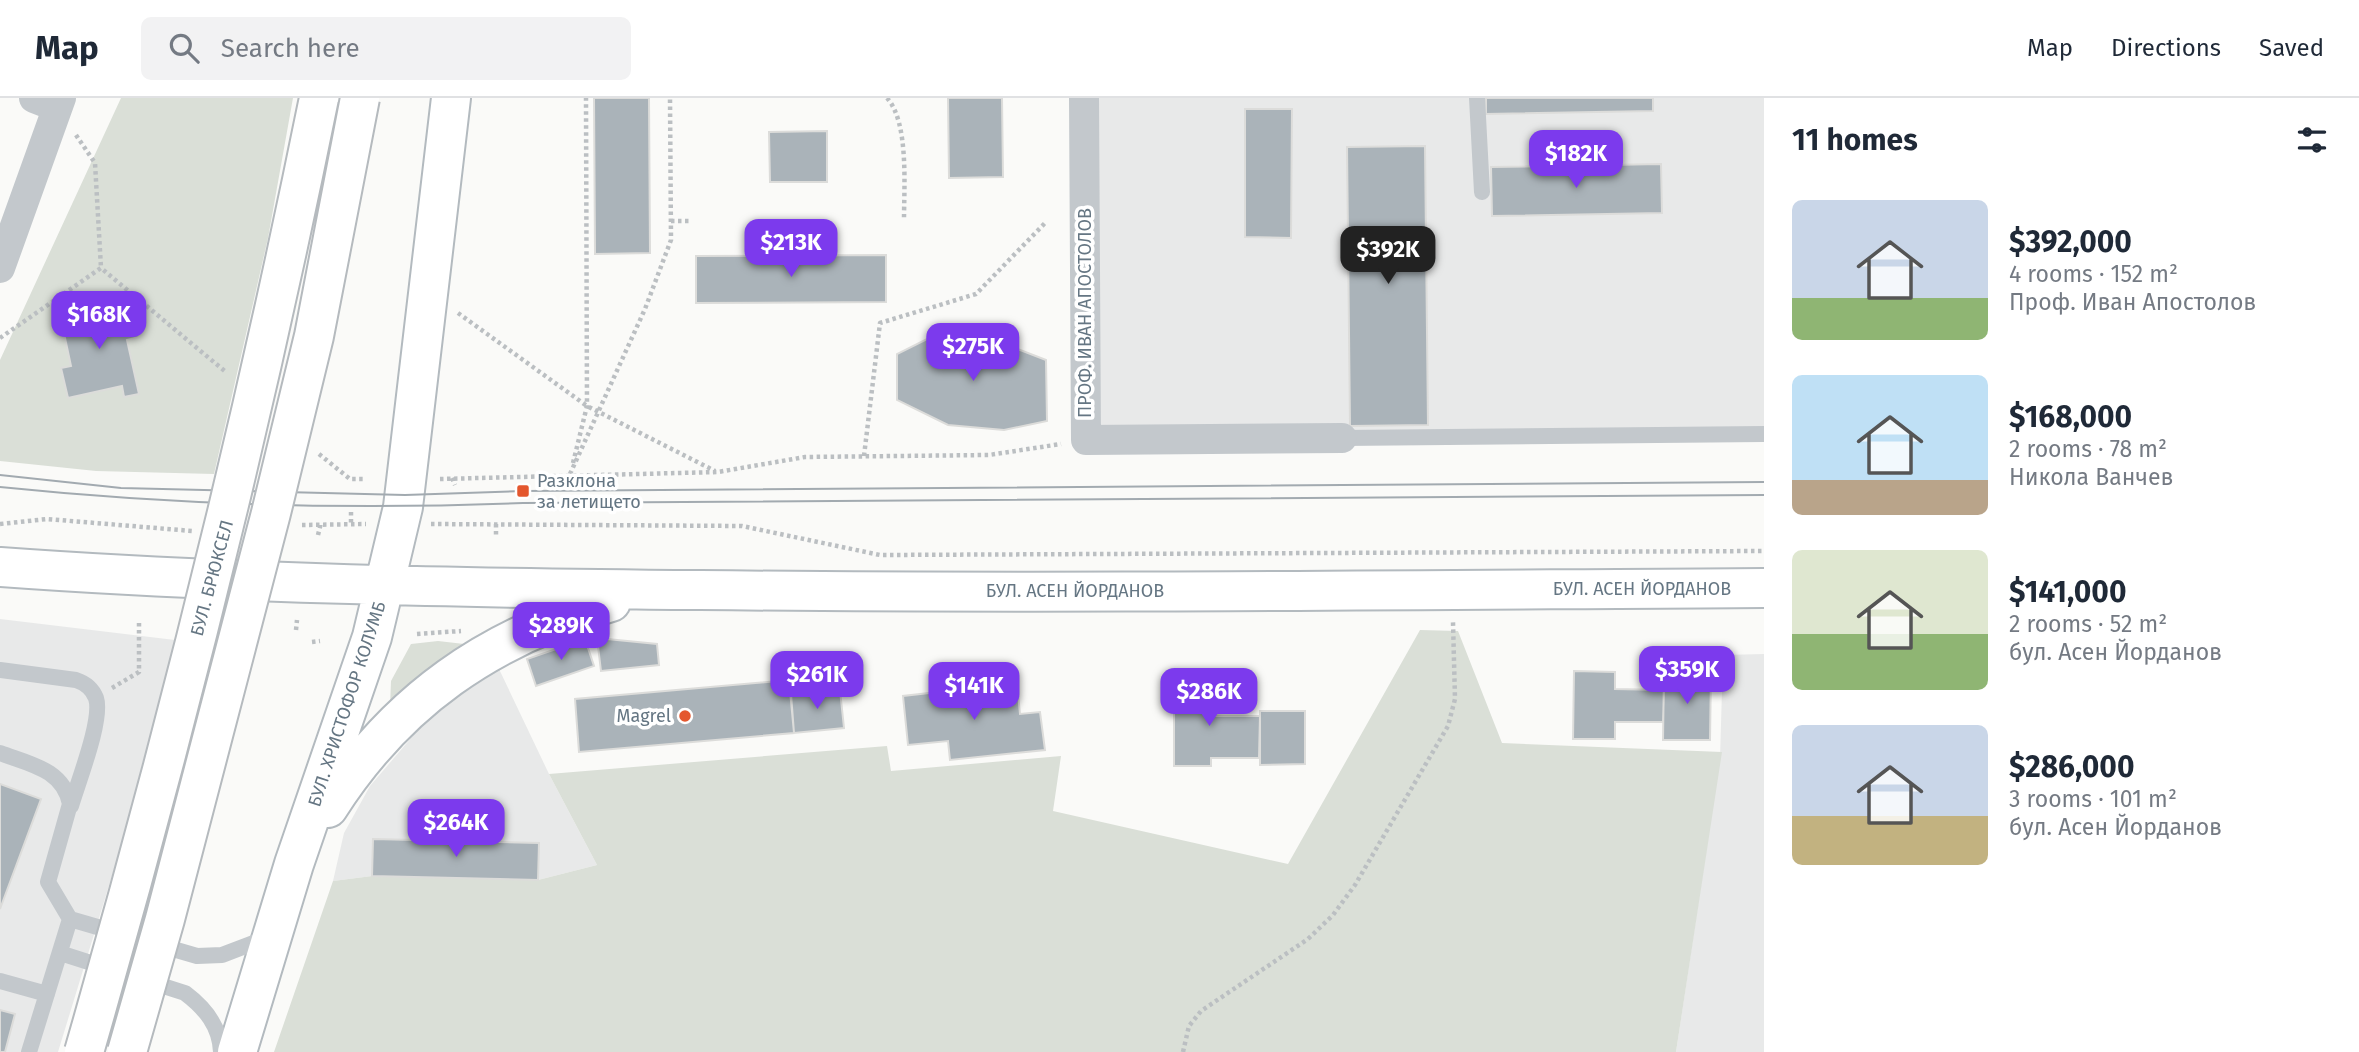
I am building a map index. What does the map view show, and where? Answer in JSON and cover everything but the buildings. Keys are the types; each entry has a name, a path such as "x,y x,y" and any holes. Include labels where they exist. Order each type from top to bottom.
{"main road":[{"name":"БУЛ. БРЮКСЕЛ","path":"84,1052 125,909 230,508 273,325 319,98"},
{"path":"127,1052 165,919 271,513 314,336 360,98"},
{"name":"БУЛ. ХРИСТОФОР КОЛУМБ","path":"237,1052 271,936 372,637 386,585 408,480 451,98"},
{"name":"БУЛ. АСЕН ЙОРДАНОВ","path":"0,567 386,585 655,590 883,592 1764,588"},
{"path":"294,864 355,766 386,731 450,676 499,646 562,616 655,590"}],"street":[{"name":"ПРОФ. ИВАН АПОСТОЛОВ","path":"1084,98 1086,440 1342,438"},
{"path":"0,268 51,101"}],"lane":[{"path":"1477,98 1482,192"},
{"path":"1342,438 1764,434"},
{"path":"0,670 76,680 85,683 96,697 97,715 48,882 70,919 197,956 222,955 271,936"},
{"path":"0,753 55,775 68,793 69,815"},
{"path":"29,1052 70,919"},
{"path":"60,953 185,993 202,1006 214,1024 221,1052"},
{"path":"0,981 47,994"}],"path":[{"path":"570,474 587,406 586,98"},
{"path":"570,474 646,309 671,240 670,98"},
{"path":"887,98 897,109 904,169 904,220"},
{"path":"51,101 95,163 101,268 235,380"},
{"path":"671,221 691,221"},
{"path":"864,456 880,323 976,294 1046,222"},
{"path":"0,338 101,268"},
{"path":"429,292 587,406 718,472"},
{"path":"440,479 718,472 805,457 989,455 1086,440"},
{"path":"310,446 351,481 366,478"},
{"path":"452,478 455,485"},
{"path":"291,525 354,524 351,512"},
{"path":"471,518 474,524"},
{"path":"0,524 47,519 200,532"},
{"path":"318,536 321,523"},
{"path":"464,523 742,526 880,555 1764,551"},
{"path":"496,524 496,535"},
{"path":"296,631 297,620"},
{"path":"1183,1052 1189,1026 1201,1011 1308,939 1333,915 1355,885 1448,726 1455,699 1453,622"},
{"path":"96,697 139,672 139,623"},
{"path":"312,642 320,641"}],"shaded area":[{"path":"121,98 293,98 268,238 214,474 96,471 0,461 0,360"},
{"path":"1084,98 1764,98 1764,434 1086,440"},
{"path":"0,619 175,640 118,856 58,1052 0,1052"},
{"path":"1420,630 1458,631 1502,743 1722,752 1676,1052 274,1052 333,881 372,876 538,880 597,865 549,774 887,746 891,771 1061,756 1053,811 1288,864"},
{"path":"438,641 473,645 390,707 391,681 411,644"},
{"path":"1764,654 1764,1052 1676,1052 1720,759 1723,655"},
{"path":"499,669 549,774 597,865 538,880 372,876 333,881 344,833 370,786 430,716"}],"tram line":[{"path":"0,475 121,488 405,495 523,491 1764,482"},
{"path":"0,487 196,502 326,506 1764,495"}],"place":[{"name":"Разклона за летището","path":"523,491"},
{"name":"Magrel","path":"685,716"}]}
